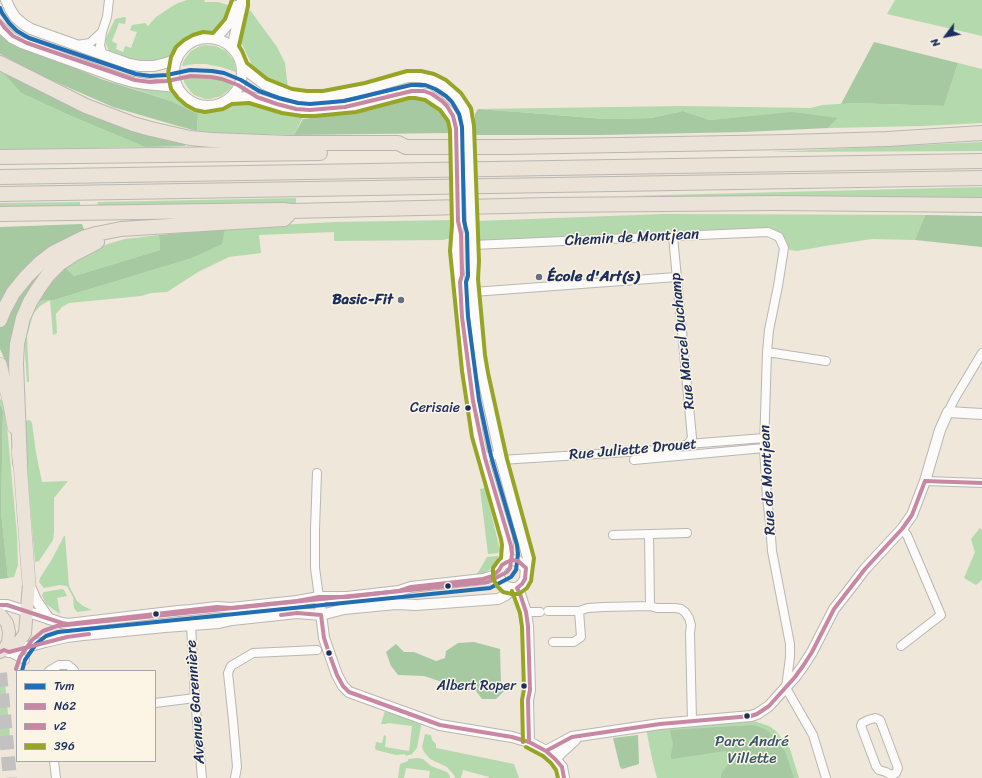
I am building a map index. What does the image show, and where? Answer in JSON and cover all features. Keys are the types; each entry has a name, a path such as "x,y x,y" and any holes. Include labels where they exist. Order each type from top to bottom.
{"highway":[{"path":"0,63 86,106 133,124 169,134 212,140 288,143 398,143 406,147"},
{"path":"0,157 398,151 406,147 780,143 982,134"},
{"path":"0,177 982,161"},
{"path":"0,194 982,178"},
{"path":"0,214 291,211 549,205 752,203 982,205"},
{"path":"0,320 13,293 40,263 54,253 83,238 116,230 284,219 291,211"},
{"path":"29,584 20,464 16,370 17,344 23,318 38,289 48,275 60,264 74,254 98,241 137,232 144,228"},
{"path":"0,364 10,405 20,464"}],"main road":[{"path":"4,651 19,642 25,633 29,584"},
{"path":"0,614 7,623 9,632 8,642 4,651"}],"street":[{"path":"6,0 15,17 23,24 41,33 129,64 154,66 177,59"},
{"path":"103,55 100,46 102,32 107,17 109,0"},
{"path":"215,38 230,22 238,0"},
{"path":"232,48 242,0"},
{"path":"0,27 12,38 22,43 119,78 146,84 178,87"},
{"path":"77,45 90,43 102,32"},
{"path":"204,38 215,38 225,42 232,48 237,54 242,67 241,80 237,90 230,98 222,103 205,106 189,100 182,94 174,74 177,59 181,51 187,45 204,38"},
{"path":"4,651 72,636 219,623 232,620 297,613 321,615 344,610 392,604 416,605 498,599 522,584 525,579 528,558 501,457 482,374 473,292 473,245 468,126 467,116 461,103 450,90 443,85 432,80 408,77 366,89 337,95 307,97 291,95 264,84 242,67"},
{"path":"230,98 258,99 283,107 302,110 316,110 355,106 408,92 415,92 427,94 438,100 453,118 456,129 458,225 456,251 465,342 476,425 507,538 507,562"},
{"name":"Chemin de Montjean","path":"473,245 768,232 779,237 784,248"},
{"name":"Rue Marcel Duchamp","path":"672,236 692,438 688,444"},
{"name":"Rue de Montjean","path":"784,248 766,352 764,448 772,551 790,644 786,688"},
{"path":"473,292 676,277"},
{"path":"766,352 826,361"},
{"path":"546,751 572,737 660,724 743,717 757,714 769,706 795,678 812,652 834,609 848,590 902,529 912,515 925,481 940,430 955,398 982,353"},
{"path":"948,412 982,414"},
{"name":"Rue Juliette Drouet","path":"484,458 501,457 514,460 675,449 688,444 764,438"},
{"path":"634,460 764,448"},
{"path":"317,473 315,568 320,597 324,638 337,675 344,686 349,692 440,725 512,737 529,742 546,751 555,759 562,767 564,778"},
{"path":"925,481 982,483"},
{"path":"901,646 941,615 902,529"},
{"path":"613,535 687,533"},
{"path":"649,534 650,606"},
{"path":"0,605 7,605 68,624 217,607 231,608 290,602 320,597 347,597 399,591 411,587 483,579 493,576 502,565 512,560 522,564 526,568"},
{"path":"499,570 499,577 502,583 506,587 514,588 520,594 526,612 530,666 530,690 528,700 529,742"},
{"path":"29,584 36,600 49,618"},
{"path":"526,612 579,611 588,608 650,606 657,608 681,609 689,618 691,625 692,721"},
{"path":"191,610 191,625"},
{"path":"554,642 574,642 581,637 579,611"},
{"name":"Avenue Garennière","path":"191,625 195,698 202,778"},
{"path":"235,778 237,767 228,673 231,666 253,653 317,650"},
{"path":"4,651 25,660"},
{"path":"52,670 59,665 68,665 74,670"},
{"path":"786,688 813,736 826,778"},
{"path":"156,703 195,698"},
{"path":"874,718 880,720 898,768 896,773 892,776 879,770 876,766 862,726 862,723 868,720 874,718"},
{"path":"555,759 581,736"},
{"path":"54,762 56,778"}],"green space":[{"path":"187,0 204,0 205,2 218,2 231,6 227,19 220,27 213,32 201,33 187,39 170,58 144,64 111,54 106,44 106,38 115,19 126,18 125,24 119,23 112,41 117,44 116,49 123,52 125,46 131,48 137,32 130,30 132,25 145,23 148,26 156,17 171,7"},
{"path":"895,0 982,0 982,36 887,14"},
{"path":"250,10 277,47 285,63 288,88 278,86 253,67 238,36 240,28"},
{"path":"0,32 47,56 101,79 171,101 198,114 197,131 113,107 42,76 0,54"},
{"path":"874,42 958,63 944,106 852,103 841,104"},
{"path":"205,45 216,46 226,51 234,61 236,72 206,64 182,66 184,60 191,51"},
{"path":"958,63 982,69 982,123 828,128 838,118 755,116 710,120 683,111 651,118 605,119 478,109 683,106 810,108 823,105 852,103 944,106"},
{"path":"0,72 4,74 21,93 145,147 0,150"},
{"path":"4,74 34,87 186,141 185,146 145,147 21,93"},
{"path":"195,77 221,79 233,84 230,89 221,96 205,99 194,95 184,82 184,78"},
{"path":"119,84 173,92 189,107 202,111 221,110 232,103 254,102 304,115 294,135 215,133 197,131 198,114 171,101"},
{"path":"403,99 415,99 427,102 439,109 447,120 451,133 294,135 303,119 346,114"},
{"path":"478,109 605,119 651,118 683,111 710,120 792,112 838,118 828,128 744,132 600,135 475,135 475,114"},
{"path":"982,142 982,151 770,152"},
{"path":"982,187 982,198 626,196"},
{"path":"296,198 296,203 97,206 98,202"},
{"path":"80,202 80,206 0,207 0,203"},
{"path":"663,214 925,215 915,240 872,239 797,251 790,250 770,232 761,230 674,231 477,241 477,221"},
{"path":"925,215 982,216 982,247 915,240"},
{"path":"452,220 451,238 443,240 334,241 334,232 259,235 261,253 229,257 198,272 167,292 69,303 62,307 56,314 57,333 53,335 50,300 189,259 225,229 335,222"},
{"path":"82,224 85,232 0,307 0,227"},
{"path":"225,229 222,244 189,259 54,300 38,301 49,282 64,266 74,276 160,250 159,235"},
{"path":"159,235 160,250 74,276 64,266 94,249 111,243 125,239"},
{"path":"33,275 39,281 13,369 8,367 0,349 0,327 2,321"},
{"path":"50,300 40,306 33,314 27,336 29,382 27,382 24,333 38,301"},
{"path":"0,399 3,401 7,426 17,535 18,565 14,577 8,578 1,512 3,411 0,404"},
{"path":"0,404 3,411 1,512 8,578 0,579"},
{"path":"30,420 32,423 42,482 68,481 54,498 53,540 39,561 35,562 23,421"},
{"path":"485,488 500,550 498,553 488,554 480,489"},
{"path":"980,528 982,530 982,580 976,585 964,578 975,552 971,539"},
{"path":"64,536 69,586 77,601 83,606 92,610 77,612 74,608 73,597 67,586 60,585 44,588 39,582"},
{"path":"499,556 489,570 483,574 475,576 487,557"},
{"path":"62,589 67,596 57,598 60,614 46,604 42,595 44,592"},
{"path":"474,642 500,649 501,682 504,685 505,690 496,699 482,699 476,691 460,688 424,676 398,675 391,666 386,652 396,644 404,652 414,652 436,661 445,658 446,651 458,643"},
{"path":"5,682 10,736 0,737 0,683"},
{"path":"385,711 420,723 421,726 417,748 412,754 406,756 405,754 396,755 376,750 376,742 382,743 384,735 386,736 385,747 409,751 412,726 388,723 381,724"},
{"name":"Parc André Villette","path":"754,721 769,726 776,731 790,749 799,778 657,778 646,729"},
{"path":"754,725 767,730 785,751 794,778 721,778 721,774 731,760 726,751 671,759 673,744 670,730"},
{"path":"425,734 431,735 432,740 436,744 436,748 514,764 519,778 489,778 463,770 461,778 455,778 447,767 430,759 424,752 422,747"},
{"path":"638,735 639,764 622,769 620,767 613,738"},
{"path":"408,759 423,759 431,766 447,772 450,778 429,778 430,771 406,768 404,778 398,778 400,764 408,761"}],"tunnel":[{"path":"0,673 10,778"}],"transit line":[{"name":"396","path":"232,0 225,19 213,33 203,32 184,40 176,47 171,57 168,74 171,89 186,105 195,110 205,112 223,109 232,104 249,103 282,113 315,116 356,112 409,98 415,98 425,100 440,110 448,121 450,130 452,225 450,251 462,371 472,437 502,545 501,558 493,568 493,578 497,586 503,592 519,594 527,588 531,581 534,558 507,459 485,355 478,279 479,261 474,126 471,108 461,93 446,80 434,74 421,71 407,71 365,83 323,91 292,89 267,79 247,63 239,46 248,0"},
{"name":"Tvm","path":"0,8 9,23 17,31 29,38 136,74 150,76 167,75 190,70 224,73 241,80 259,91 298,103 310,104 344,101 411,85 425,85 435,89 452,102 459,114 462,127 464,221 467,233 468,276 466,282 468,317 479,400 491,456 517,545 518,554 516,570 511,577 490,588 58,632 46,636 36,644 25,660 22,670"},
{"name":"N62","path":"0,21 13,36 27,43 135,80 150,82 167,81 191,76 211,77 222,79 238,85 257,97 296,109 310,110 345,107 412,91 424,91 432,94 447,106 453,116 456,128 458,221 461,234 462,275 460,282 462,317 473,401 485,458 511,546 512,554 510,568 507,572 488,582 57,626 43,631 32,640 20,657 16,669"},
{"name":"v2","path":"925,481 982,483"},
{"name":"v2","path":"546,751 572,737 660,724 751,716 769,706 803,666 812,652 834,609 865,569 902,529 912,515 925,481"},
{"name":"v2","path":"0,605 7,605 68,624 217,607 231,608 297,601 319,597 347,597 399,591 411,587 483,579 493,576 502,565 507,562 512,560 518,561 526,568 525,579 517,588 526,612 528,626 530,690 528,700 529,742"},
{"name":"396","path":"512,591 520,613 522,627 524,689 522,700 523,742"},
{"name":"v2","path":"281,615 297,613 321,615 324,638 330,656 337,675 343,686 349,692 440,725 512,737 529,742 546,751 555,759 562,767 564,778"},
{"name":"v2","path":"0,652 4,650 9,652 67,637 89,634"},
{"name":"396","path":"526,747 543,756 551,763 556,770 558,778"}],"place":[{"name":"École d'Art(s)","path":"539,277"},
{"name":"Basic-Fit","path":"401,300"},
{"name":"Cerisaie","path":"468,408"},
{"name":"Albert Roper","path":"524,686"}]}
